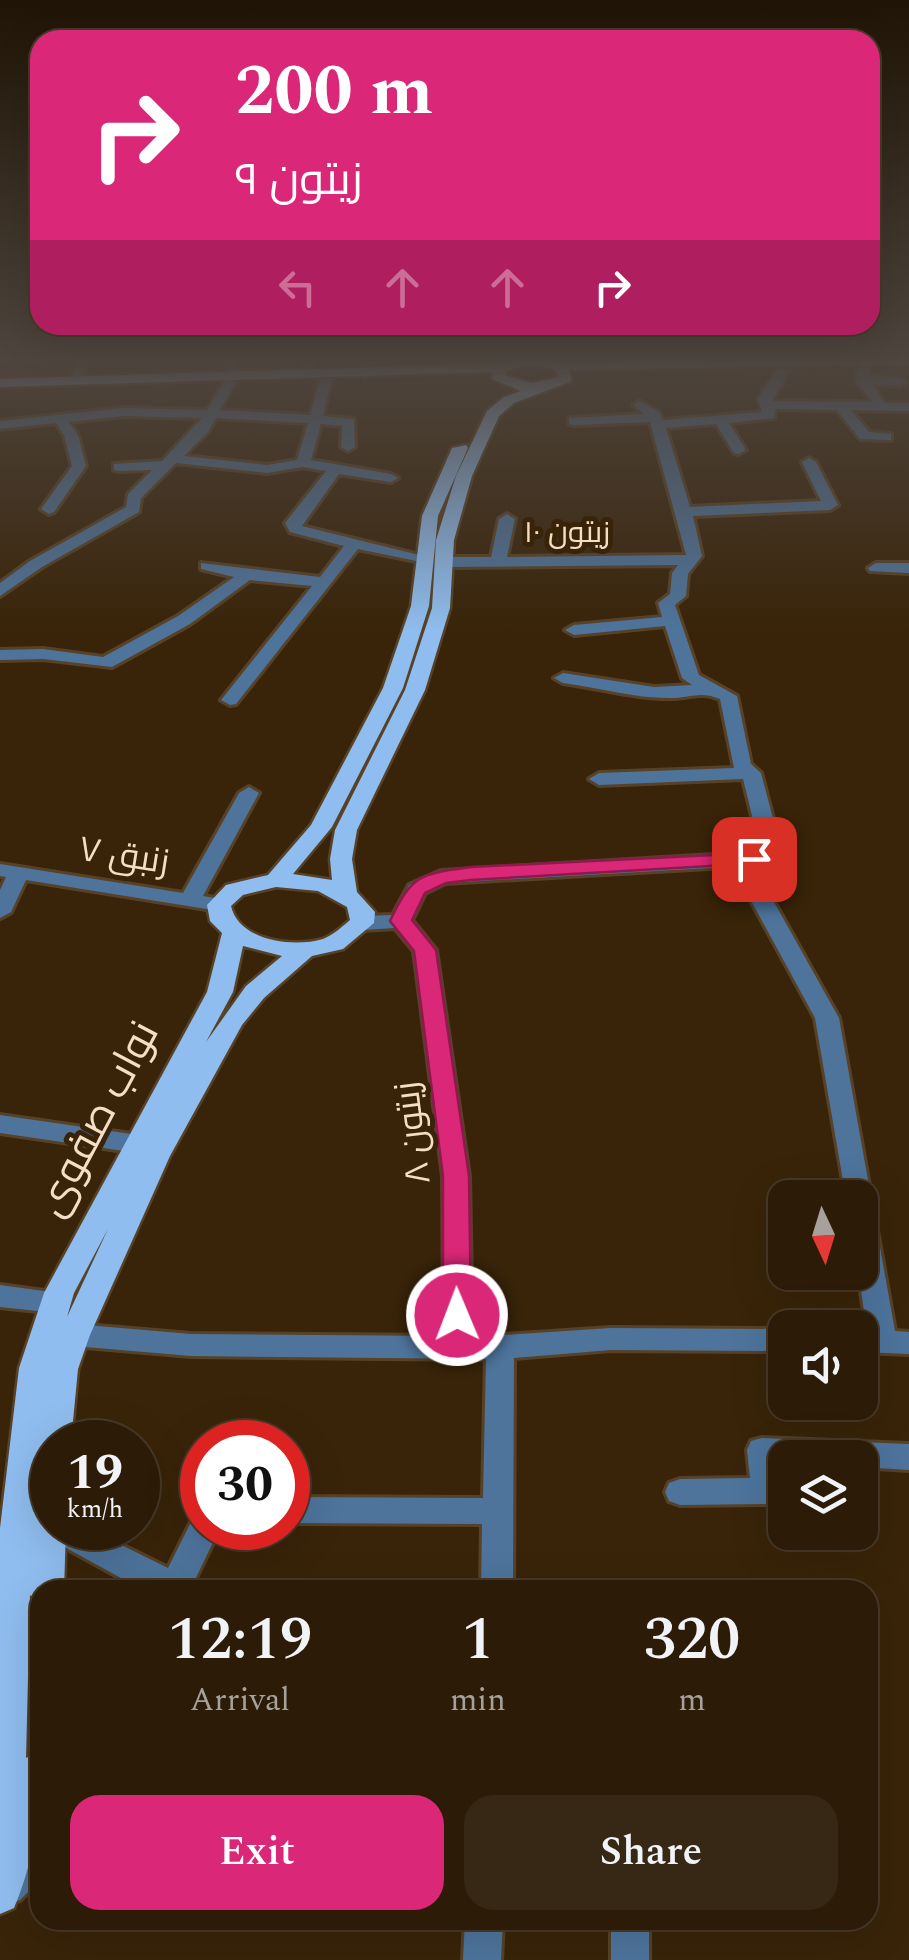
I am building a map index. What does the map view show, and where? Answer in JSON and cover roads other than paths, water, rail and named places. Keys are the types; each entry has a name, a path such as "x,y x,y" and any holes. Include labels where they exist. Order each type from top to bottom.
{"main road":[{"path":"346,894 341,859 346,830 415,690 441,608 436,540 430,516 460,448"},
{"path":"436,540 476,448"},
{"path":"276,880 321,827 378,720 435,561"},
{"path":"276,880 306,882 346,894 363,912 362,924 339,942 304,949 274,948 232,935 217,916 219,904 243,887 276,880"},
{"name":"نواب صفوی","path":"56,1420 62,1370 138,1144 220,992 232,935"},
{"name":"نواب صفوی","path":"0,1893 29,1838 6,1770 7,1558 35,1368 56,1302 114,1216 231,1021 255,992 304,949"},
{"path":"47,1580 50,1550"}],"street":[{"path":"49,509 79,466 74,448"},
{"path":"0,591 36,564 134,509 133,497 184,448"},
{"path":"303,463 307,448"},
{"path":"362,924 401,921 416,889 441,877 754,859 770,845 751,773 742,766 728,696 691,678 670,621 666,603 678,596 680,573 691,560 694,545 665,448"},
{"path":"120,468 173,462 267,469 303,463 390,478"},
{"path":"686,512 830,504 809,462"},
{"name":"زیتون ۱۰","path":"336,468 293,522 296,529 435,561 691,560"},
{"path":"498,561 507,518"},
{"path":"230,700 354,544"},
{"path":"207,566 326,582"},
{"path":"876,568 909,568"},
{"path":"0,655 44,654 106,663 184,620 248,574"},
{"path":"574,630 670,621"},
{"path":"563,678 644,694 710,686"},
{"path":"599,779 751,773"},
{"path":"190,900 250,793"},
{"path":"754,859 754,886 826,1018 856,1180"},
{"path":"0,912 10,871"},
{"name":"زنبق ۷","path":"10,871 219,904"},
{"name":"زیتون ۸","path":"401,921 425,950 456,1176 458,1348"},
{"path":"0,1124 138,1144"},
{"path":"875,1290 884,1342"},
{"path":"0,1296 56,1302"},
{"path":"74,1335 191,1344 458,1348 611,1339 768,1340"},
{"path":"497,1580 500,1348"},
{"path":"680,1492 766,1492 762,1450 909,1457"},
{"path":"310,1510 500,1511"},
{"path":"100,1550 157,1580"},
{"path":"178,1580 193,1550"},
{"path":"482,1960 484,1930"},
{"path":"630,1930 630,1960"}]}
